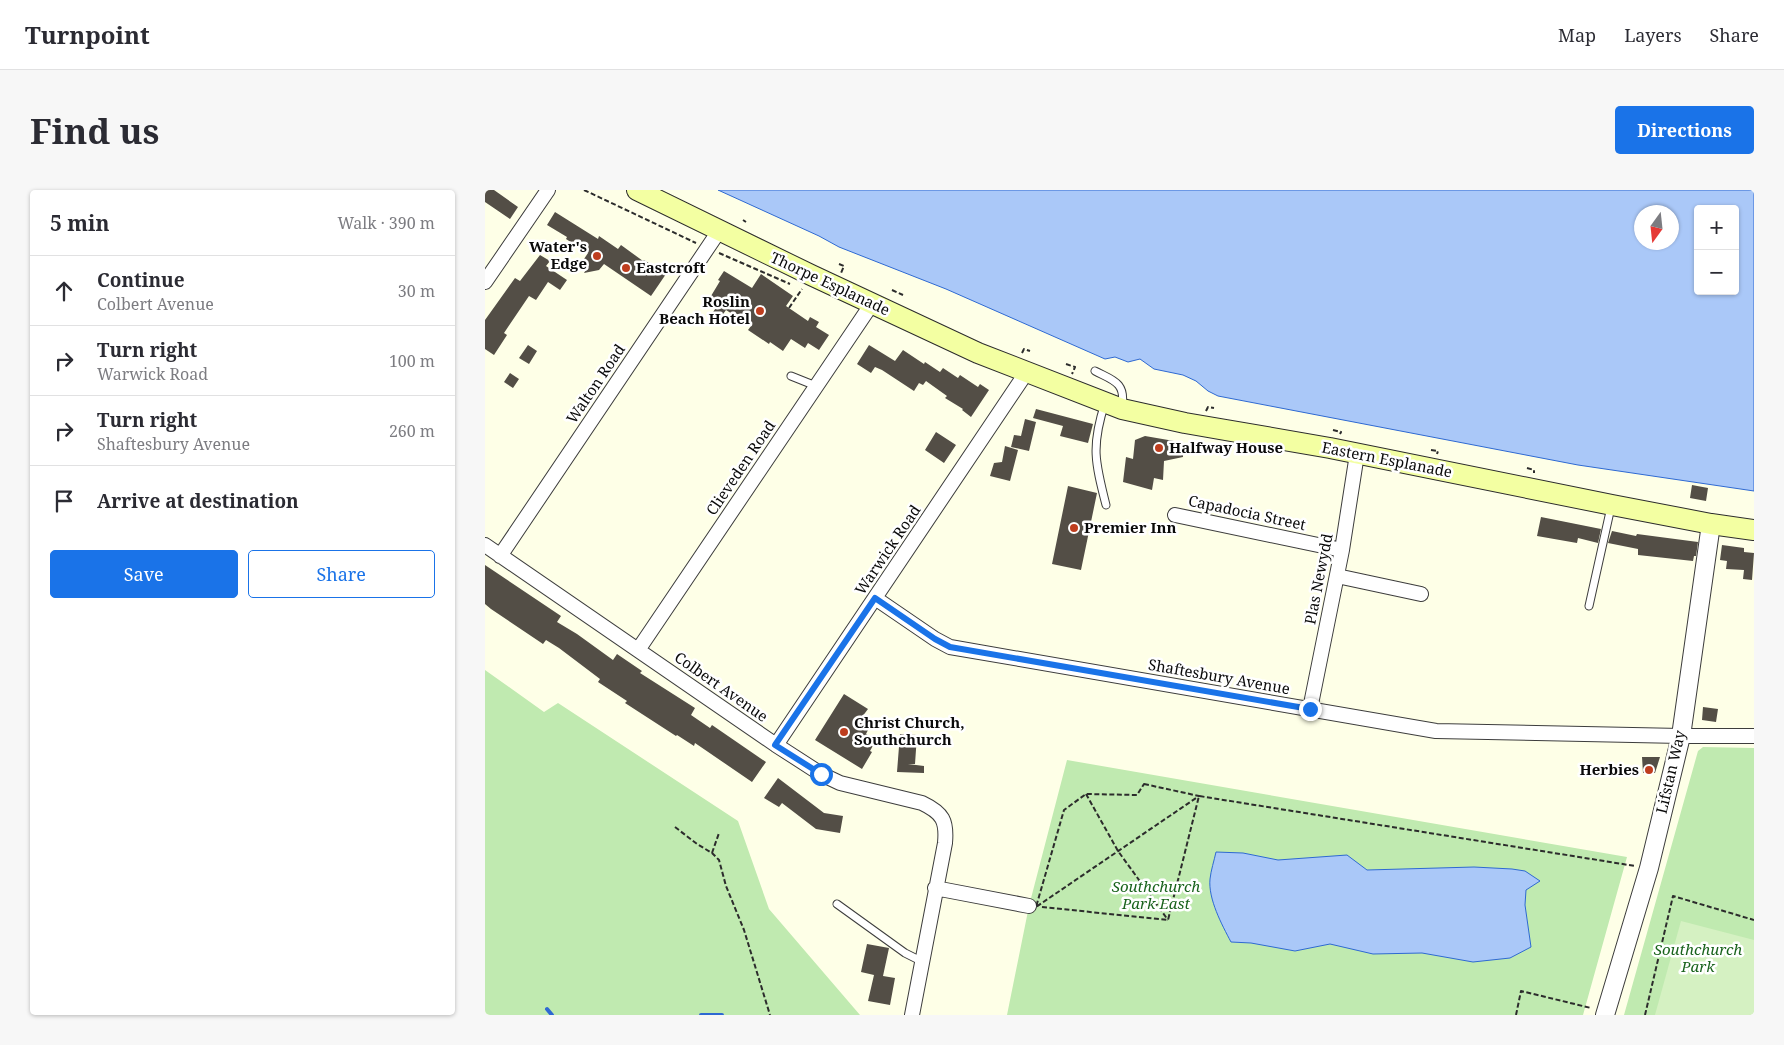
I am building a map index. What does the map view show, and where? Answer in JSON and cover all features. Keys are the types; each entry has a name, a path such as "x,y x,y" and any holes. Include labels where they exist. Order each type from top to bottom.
{"main road":[{"name":"Thorpe Esplanade","path":"637,190 978,354 1025,372"},
{"name":"Eastern Esplanade","path":"1025,372 1114,406 1185,423 1357,454 1611,506 1754,530"}],"street":[{"path":"485,282 548,190"},
{"name":"Walton Road","path":"500,556 719,231"},
{"name":"Clieveden Road","path":"638,650 867,311 870,303"},
{"name":"Warwick Road","path":"775,745 1017,387 1025,372"},
{"name":"Plas Newydd","path":"1310,709 1342,550 1357,454"},
{"name":"Capadocia Street","path":"1175,515 1342,550"},
{"name":"Lifstan Way","path":"1605,1013 1649,868 1681,736 1711,524"},
{"name":"Colbert Avenue","path":"485,545 775,745 834,781 904,798 933,808 942,817 946,832 945,843 912,1015"},
{"path":"1337,576 1421,596"},
{"name":"Shaftesbury Avenue","path":"875,598 935,639 950,647 1444,732 1754,736"},
{"path":"935,888 1033,906"}],"lane":[{"path":"1095,371 1112,378 1122,392 1123,398 1099,423 1095,450 1106,505"},
{"path":"791,376 816,386"},
{"path":"1589,606 1611,506"},
{"path":"837,904 905,953 921,961"}],"path":[{"path":"584,190 794,285"},
{"path":"839,264 844,266"},
{"path":"789,308 811,275"},
{"path":"892,290 903,295"},
{"path":"1024,349 1030,351"},
{"path":"1066,364 1075,367 1071,378"},
{"path":"1206,411 1208,407 1214,408"},
{"path":"1333,430 1341,432"},
{"path":"1431,450 1438,452"},
{"path":"1527,468 1534,470 1533,475"},
{"path":"1033,906 1064,810 1086,794 1137,795 1144,784 1199,796 1649,868"},
{"path":"1086,794 1119,851 1168,920"},
{"path":"1033,906 1119,851 1199,796"},
{"path":"1168,920 1199,796"},
{"path":"675,827 697,844 713,853 719,860 726,886 744,930 770,1015"},
{"path":"713,853 719,833"},
{"path":"1645,1015 1673,896 1754,920"},
{"path":"1033,906 1168,920"},
{"path":"1516,1015 1521,991 1605,1013"}],"green space":[{"path":"485,670 544,712 558,703 738,821 769,909 860,1015 485,1015"},
{"name":"Southchurch Park","path":"1703,747 1754,748 1754,1015 1624,1015 1698,751"},
{"name":"Southchurch Park East","path":"1067,760 1627,857 1583,1015 1007,1015 1029,906"},
{"path":"1681,921 1754,940 1754,1015 1655,1015"}],"water":[{"path":"718,190 1754,190 1754,491 1578,465 1218,396 1208,391 1196,381 1183,375 1154,369 1140,359 1128,362 1115,357 1105,359 946,289 839,247"},
{"path":"1216,852 1243,853 1278,860 1347,855 1367,870 1474,867 1525,871 1540,881 1526,890 1525,905 1531,947 1510,958 1473,962 1422,953 1373,954 1330,944 1295,951 1251,943 1231,942 1216,912 1211,895 1210,879"}],"building":[{"path":"485,190 494,190 518,207 510,219 485,202"},
{"path":"555,212 598,239 599,236 618,249 621,245 643,261 666,274 651,296 604,264 599,270 584,273 588,266 582,262 588,253 547,225"},
{"path":"540,255 550,261 546,266 567,280 560,290 548,282 536,300 529,296 504,333 507,335 494,355 485,349 485,320 515,278 520,281"},
{"name":"Roslin Beach Hotel","path":"724,271 752,288 761,274 793,296 786,306 808,321 810,317 819,322 816,327 829,335 819,350 808,343 805,348 791,339 783,351 748,330 751,326 726,310 721,317 713,312 720,302 711,296"},
{"path":"528,345 537,351 529,364 519,358"},
{"path":"869,345 895,361 903,350 940,372 943,368 958,378 960,375 978,387 980,384 989,390 971,417 926,381 923,385 919,383 914,391 882,370 875,367 871,373 857,364"},
{"path":"510,373 519,379 513,388 504,382"},
{"path":"1036,409 1093,424 1088,443 1060,436 1063,426 1033,418"},
{"path":"1025,419 1036,422 1029,451 1011,447 1014,435 1021,436"},
{"path":"936,432 956,445 944,463 925,450"},
{"path":"1145,436 1174,441 1183,448 1183,457 1164,461 1163,480 1154,478 1152,490 1123,482 1126,457 1133,459 1135,440"},
{"path":"1005,446 1018,450 1010,481 990,476 994,463 1002,462"},
{"path":"1692,485 1708,488 1706,501 1690,498"},
{"name":"Premier Inn","path":"1068,486 1097,493 1081,570 1052,564"},
{"path":"1541,517 1601,529 1598,543 1578,538 1577,543 1537,536"},
{"path":"1612,531 1636,536 1637,534 1698,542 1696,556 1694,556 1693,561 1638,555 1638,549 1608,543"},
{"path":"1722,545 1744,548 1744,552 1754,553 1752,580 1743,579 1744,570 1726,569 1727,561 1720,560"},
{"path":"485,565 561,616 557,622 613,660 617,654 642,671 640,673 695,708 691,715 710,728 712,725 766,762 752,782 695,743 694,746 676,736 625,703 627,701 598,682 600,679 559,648 546,640 543,644 491,609 485,604"},
{"name":"Christ Church, Southchurch","path":"844,694 868,709 862,717 870,722 866,729 868,730 866,734 876,740 870,751 872,752 862,769 815,740"},
{"path":"1703,707 1718,709 1716,722 1702,720"},
{"path":"900,734 917,735 915,764 908,764 924,766 924,773 897,772"},
{"name":"Herbies","path":"1642,757 1660,757 1655,773 1643,773"},
{"path":"778,778 824,813 843,816 840,833 816,829 782,803 779,807 764,798"},
{"path":"867,944 889,948 883,976 895,978 890,1005 868,1001 874,975 861,972"}],"waterway":[{"path":"547,1009 552,1015"},
{"path":"701,1015 722,1015"}],"place":[{"name":"Water's Edge","path":"597,256"},
{"name":"Eastcroft","path":"626,268"},
{"name":"Roslin Beach Hotel","path":"760,311"},
{"name":"Halfway House","path":"1159,448"},
{"name":"Premier Inn","path":"1074,528"},
{"name":"Christ Church, Southchurch","path":"844,732"},
{"name":"Herbies","path":"1649,770"}],"route":[{"path":"821,774 775,745 875,598 942,644 950,647 1310,709"}]}
